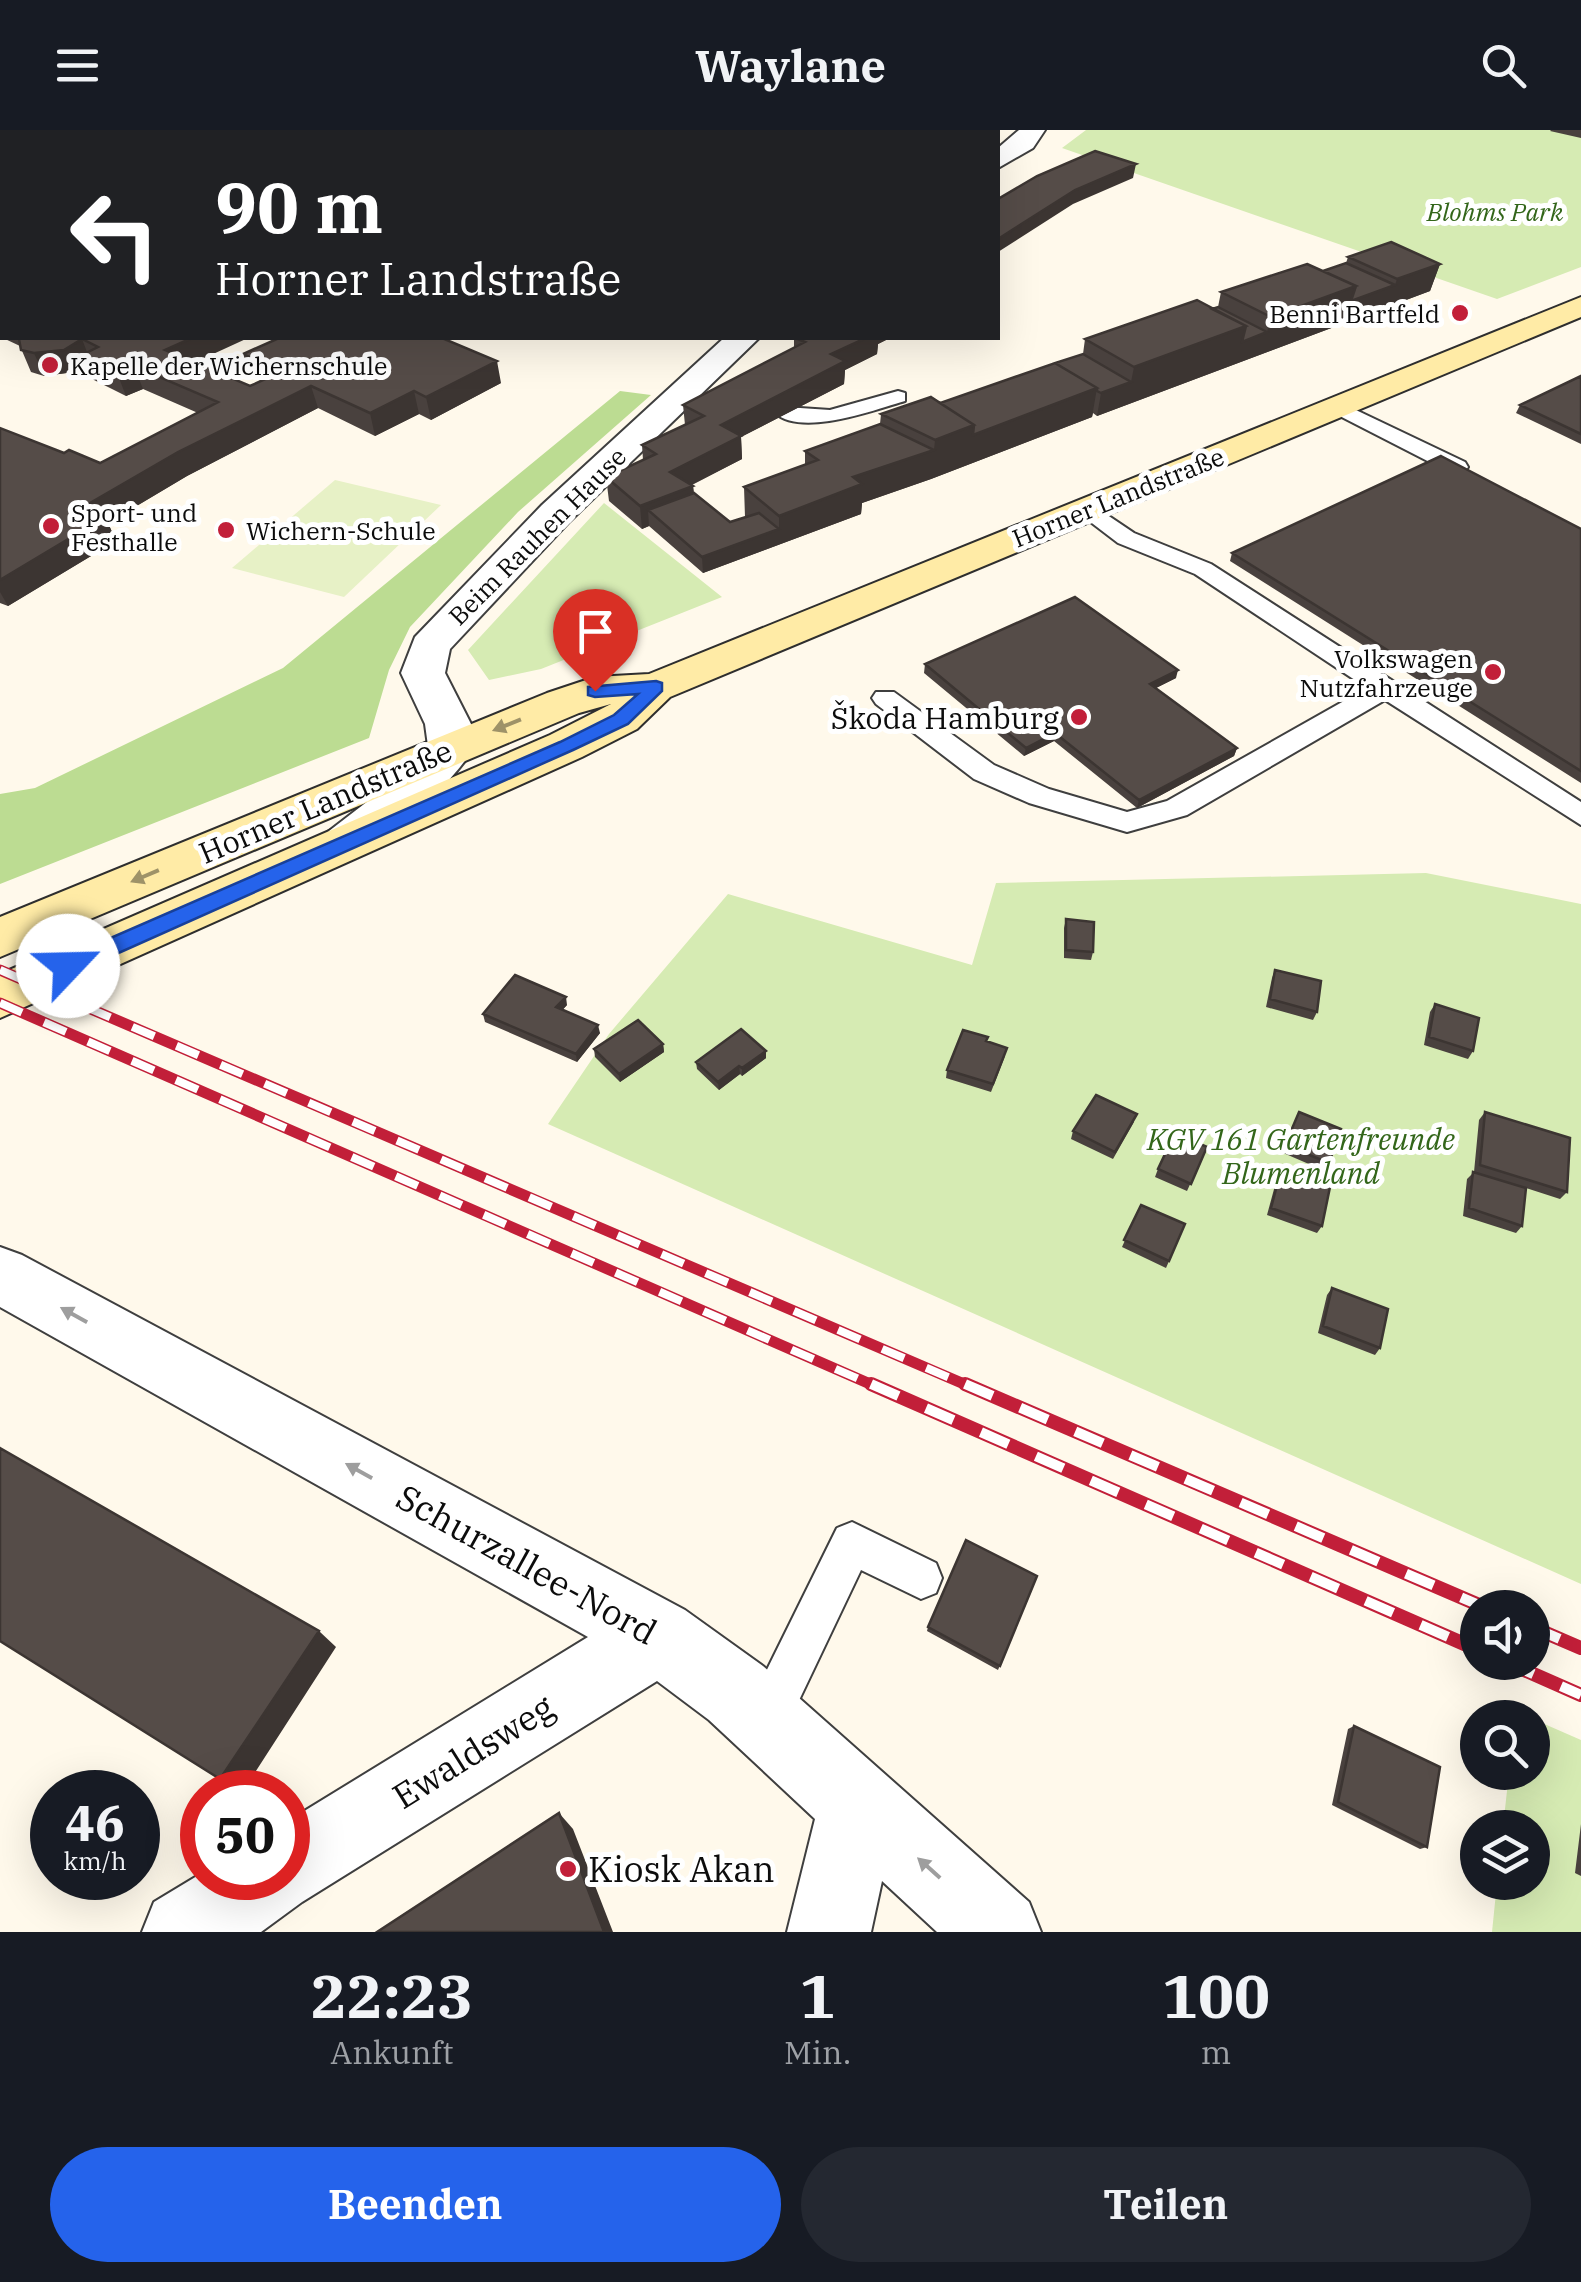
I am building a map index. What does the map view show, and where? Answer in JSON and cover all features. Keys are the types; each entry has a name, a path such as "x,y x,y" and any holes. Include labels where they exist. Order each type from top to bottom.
{"main road":[{"name":"Horner Landstraße","path":"0,938 595,691 656,687 1581,306"},
{"name":"Horner Landstraße","path":"7,994 621,720 656,687"}],"street":[{"path":"1000,159 1024,142 1032,130"},
{"name":"Beim Rauhen Hause","path":"451,748 448,724 423,674 430,646 496,572 716,381 742,340"},
{"path":"344,844 424,782 451,748"},
{"name":"Schurzallee-Nord","path":"0,1274 658,1636 766,1720 999,1932"},
{"name":"Ewaldsweg","path":"310,1853 658,1636"},
{"path":"828,1932 859,1804"},
{"path":"184,1932 236,1900"}],"lane":[{"path":"786,413 831,416 898,397"},
{"path":"1337,407 1457,467"},
{"path":"1088,509 1126,538 1203,569 1581,815"},
{"path":"885,698 984,772 1039,796 1126,822 1177,808 1386,688"},
{"path":"766,1720 852,1542 920,1578"}],"green space":[{"name":"Blohms Park","path":"1086,130 1581,130 1581,267 1497,299 1062,148"},
{"path":"620,391 651,395 518,512 410,627 389,670 369,738 0,884 0,794 35,788 283,668"},
{"path":"335,480 441,505 344,597 232,568"},
{"path":"604,503 722,597 541,669 489,680 468,650"},
{"name":"KGV 161 Gartenfreunde Blumenland","path":"1426,873 1581,904 1581,1584 548,1124 609,1034 728,894 972,965 996,883"},
{"path":"1550,1726 1581,1740 1581,1932 1492,1932 1495,1900 1550,1900 1550,1810 1505,1810 1507,1790 1550,1790"}],"building":[{"path":"1095,151 1136,164 1075,190 1000,238 1000,198 1037,176"},
{"path":"1391,242 1440,264 1397,279 1348,257"},
{"path":"1346,263 1395,285 1351,301 1356,286 1323,271"},
{"path":"1307,264 1356,286 1271,317 1221,292"},
{"path":"1197,300 1246,326 1134,367 1085,339"},
{"path":"1218,307 1267,332 1242,342 1246,326 1212,309"},
{"path":"19,340 80,340 64,350 21,350"},
{"path":"84,340 188,340 165,350 250,386 281,372 243,354 274,340 447,340 497,361 426,397 414,391 370,413 311,386 178,452 83,507 105,517 0,580 0,428 100,463 218,402 134,366 117,373 80,356 98,347"},
{"path":"800,340 862,340 831,354 845,361 721,425 741,436 670,472 693,486 640,506 606,477 656,454 642,445 704,416 683,405 805,342"},
{"path":"1083,354 1131,382 1101,393 1055,363"},
{"path":"1055,363 1097,388 973,435 974,425 940,403"},
{"path":"1581,376 1581,434 1520,405"},
{"path":"931,397 974,425 935,440 881,414"},
{"path":"880,424 934,450 853,477 862,484 779,516 744,487 818,460 805,451"},
{"name":"Volkswagen Nutzfahrzeuge","path":"1441,456 1581,529 1581,771 1232,553"},
{"path":"694,493 730,522 759,513 779,529 702,557 648,510"},
{"name":"Škoda Hamburg","path":"1075,597 1178,670 1150,684 1237,748 1139,800 1055,733 1026,748 925,664"},
{"path":"1066,919 1094,922 1093,952 1066,950"},
{"path":"1275,970 1321,981 1317,1012 1270,999"},
{"path":"515,975 566,997 556,1007 598,1025 576,1054 483,1014"},
{"path":"1435,1004 1479,1018 1473,1051 1429,1037"},
{"path":"638,1020 663,1044 619,1074 594,1049"},
{"path":"741,1029 766,1051 718,1082 696,1062"},
{"path":"963,1030 1007,1048 993,1084 947,1070"},
{"path":"1096,1095 1137,1114 1115,1152 1073,1131"},
{"path":"1299,1112 1341,1129 1329,1163 1285,1145"},
{"path":"1485,1112 1570,1138 1567,1192 1480,1165"},
{"path":"1175,1133 1207,1147 1191,1184 1158,1169"},
{"path":"1281,1170 1330,1187 1322,1226 1271,1208"},
{"path":"1473,1172 1526,1188 1522,1226 1469,1208"},
{"path":"1141,1205 1185,1224 1169,1261 1124,1240"},
{"path":"1332,1288 1388,1309 1380,1348 1323,1326"},
{"path":"0,1448 319,1631 226,1770 206,1770 0,1641"},
{"path":"966,1540 1037,1576 1000,1666 928,1627"},
{"path":"1354,1726 1440,1767 1427,1847 1338,1802"},
{"path":"559,1813 604,1932 377,1932"}],"railway":[{"path":"0,970 971,1387"},
{"path":"0,1003 877,1387"},
{"path":"871,1384 1460,1642"},
{"path":"965,1384 1460,1597"},
{"path":"1550,1635 1581,1648"},
{"path":"1547,1680 1581,1695"}],"place":[{"name":"Benni Bartfeld","path":"1460,313"},
{"name":"Kapelle der Wichernschule","path":"50,365"},
{"name":"Sport- und Festhalle","path":"51,526"},
{"name":"Wichern-Schule","path":"226,530"},
{"name":"Volkswagen Nutzfahrzeuge","path":"1493,672"},
{"name":"Škoda Hamburg","path":"1079,717"},
{"name":"Kiosk Akan","path":"568,1869"}],"route":[{"path":"68,966 621,720 656,687 595,691"}]}
